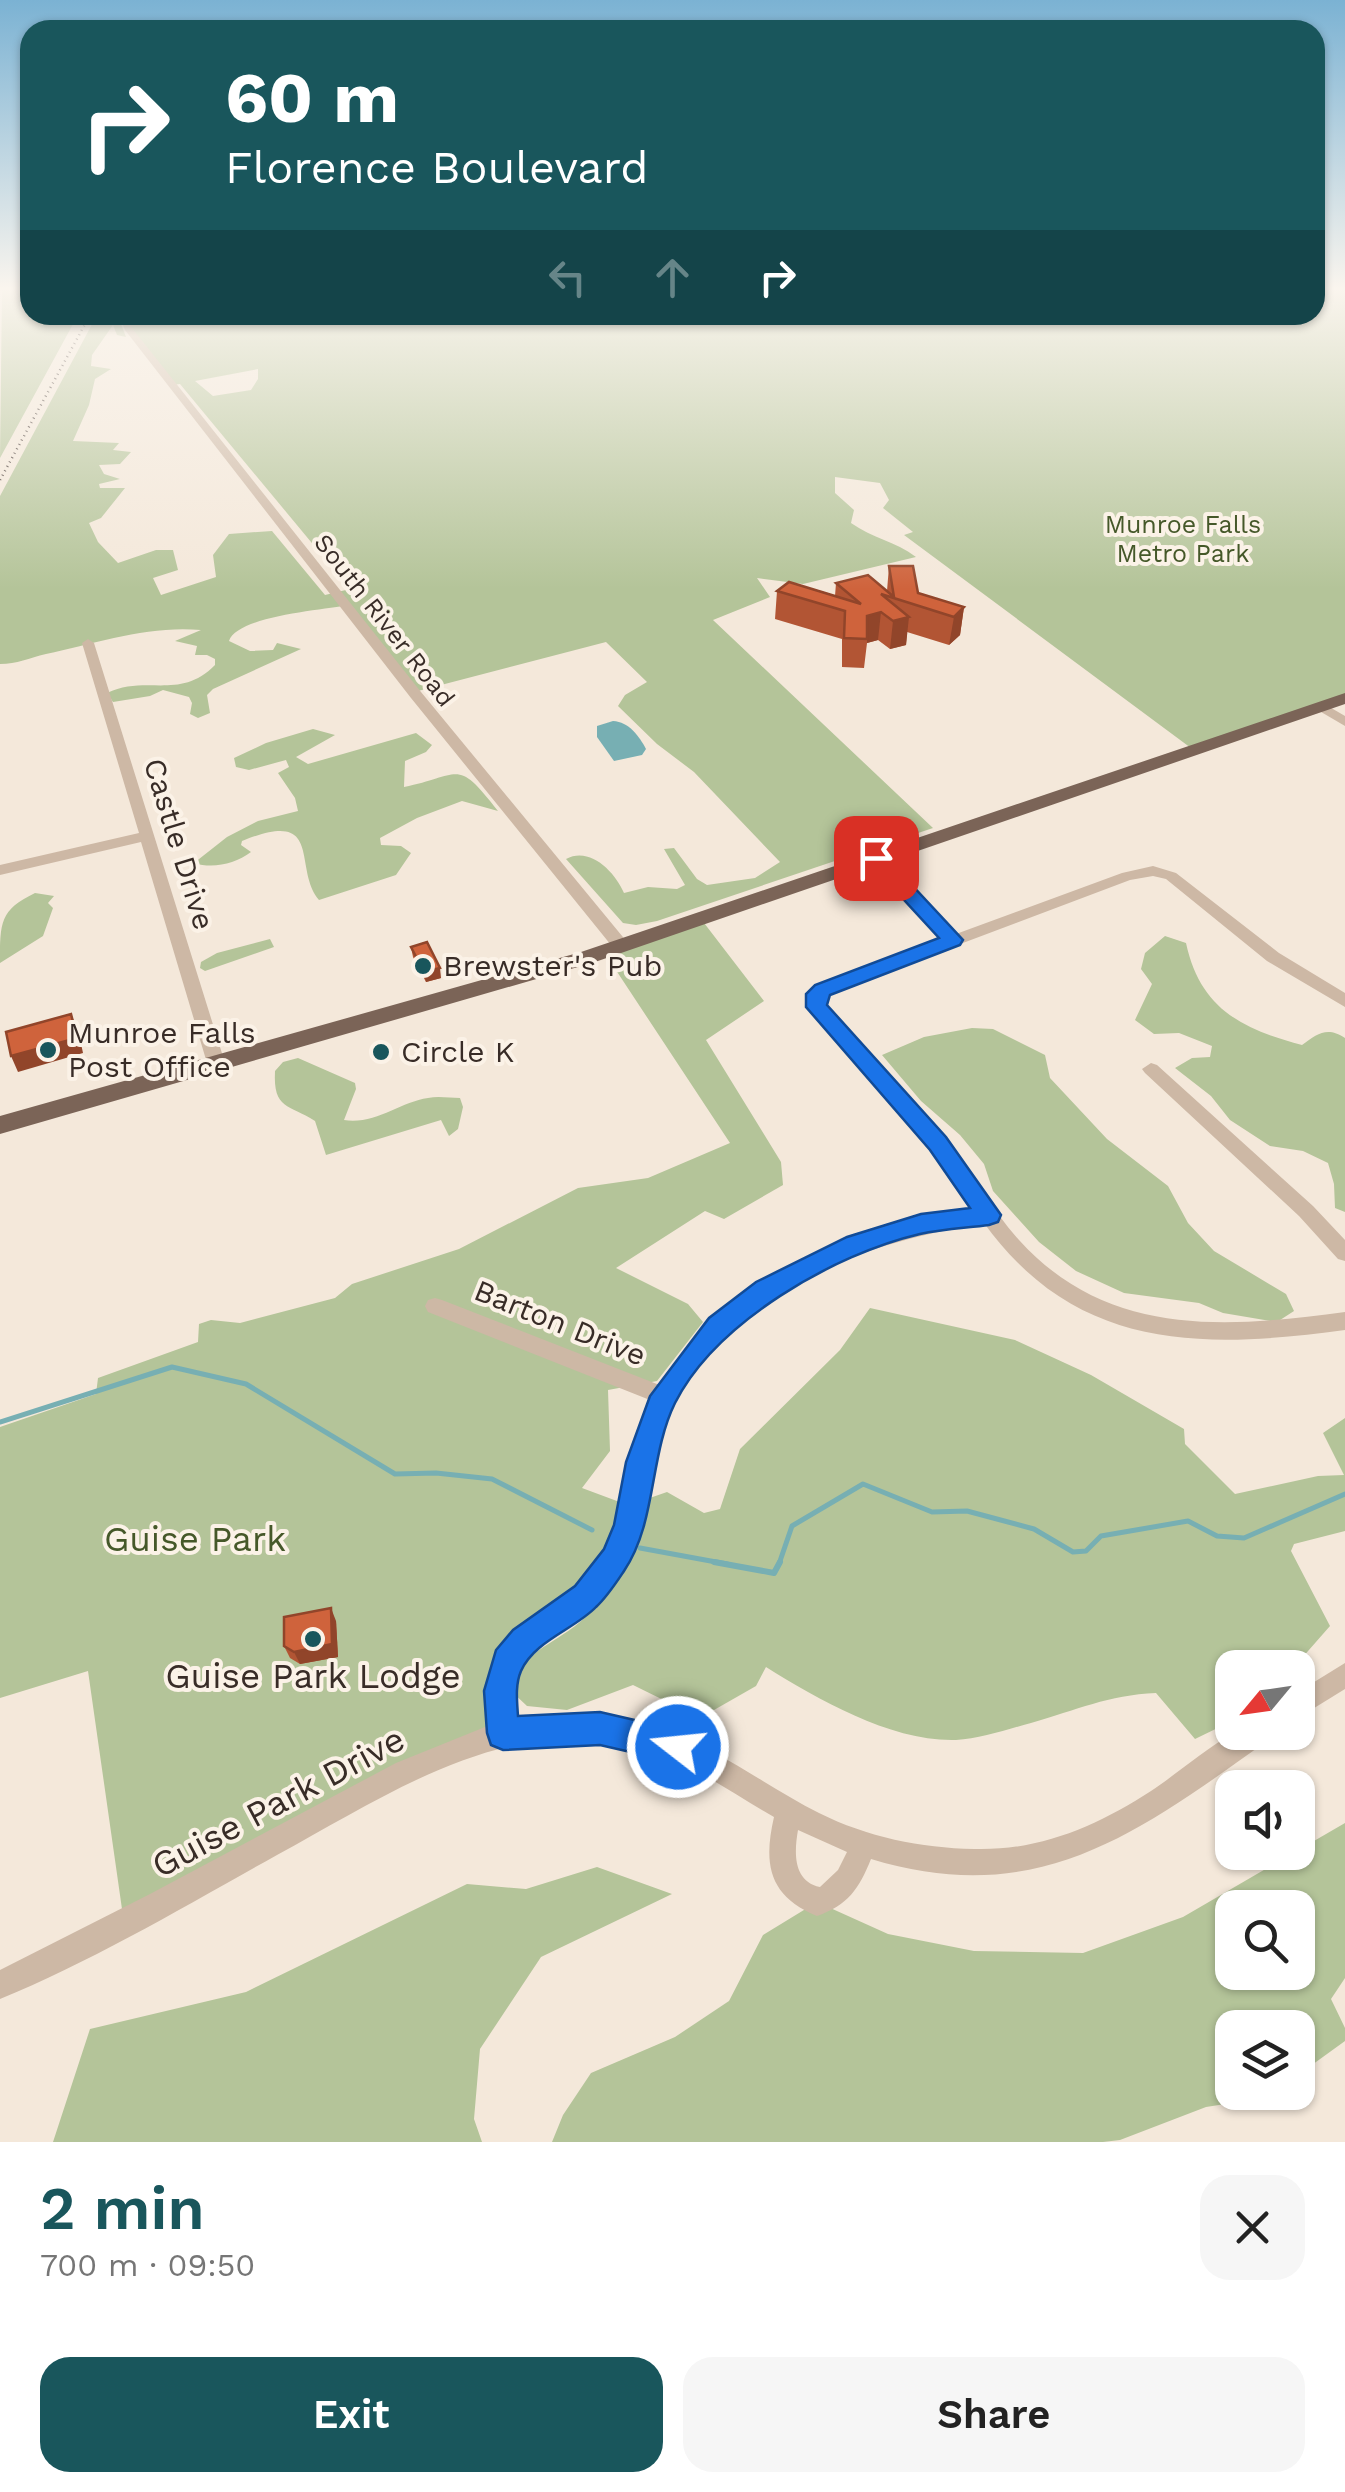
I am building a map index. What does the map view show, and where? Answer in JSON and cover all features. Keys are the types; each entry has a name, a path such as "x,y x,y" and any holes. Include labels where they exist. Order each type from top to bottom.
{"main road":[{"path":"0,1125 620,946 1345,698"}],"street":[{"name":"South River Road","path":"175,389 620,946"},
{"name":"Castle Drive","path":"88,643 216,1063"},
{"path":"1321,706 1345,722"},
{"path":"0,870 147,836"},
{"path":"876,858 952,940"},
{"path":"1345,1002 1273,957 1172,876 1144,871 952,940 817,994 816,1007 938,1144 1019,1253 1047,1276 1108,1311 1196,1334 1243,1334 1345,1322"},
{"path":"1152,1068 1345,1253"},
{"path":"503,1733 500,1691 507,1662 524,1641 586,1597 616,1558 629,1525 640,1462 664,1396 719,1326 785,1278 887,1232 989,1215"},
{"name":"Barton Drive","path":"435,1306 664,1396"},
{"path":"1315,1695 1345,1675"},
{"name":"Guise Park Drive","path":"0,1985 421,1764 503,1733 590,1728 658,1740 714,1763 789,1810 863,1844 926,1860 964,1863 1019,1860 1097,1837 1137,1815 1232,1750"},
{"path":"789,1810 779,1858 785,1876 804,1898 817,1902 840,1890 850,1877 863,1844"}],"green space":[{"path":"1,389 38,389 0,458"},
{"name":"Munroe Falls Metro Park","path":"57,389 93,389 73,441 119,443 113,450 131,452 120,464 99,465 104,474 120,479 99,484 100,488 125,488 101,518 89,523 98,542 118,563 156,550 173,550 178,570 153,578 161,595 216,577 213,555 229,534 272,531 325,595 350,589 184,389 205,389 213,396 252,389 1345,389 1345,698 1195,751 904,535 913,532 883,508 889,500 880,483 835,477 835,493 854,510 851,523 916,557 803,584 757,578 770,597 713,620 933,828 636,925 623,923 566,859 584,856 601,863 624,893 685,885 664,849 674,848 697,879 707,885 755,878 780,862 694,772 657,744 618,706 625,695 647,682 606,642 418,691 350,605 263,620 235,632 229,641 250,651 273,650 277,643 301,649 213,689 207,695 210,713 198,718 190,714 189,697 163,690 113,702 107,693 121,688 176,685 202,676 215,665 215,659 195,655 197,646 175,641 201,630 143,632 0,664 0,496"},
{"path":"313,729 335,735 296,757 308,764 416,733 432,745 405,761 404,787 457,774 474,783 498,811 462,801 417,818 380,838 381,845 401,846 411,853 396,875 319,900 311,887 302,846 296,836 285,831 242,841 241,845 251,852 231,862 209,866 194,863 227,837 258,821 298,811 295,798 278,773 289,767 286,760 249,770 236,767 234,758 266,743"},
{"path":"35,893 54,896 48,903 53,908 43,936 0,963 4,919 15,905"},
{"name":"Guise Park","path":"701,919 764,1001 706,1040 781,1162 783,1185 724,1219 705,1211 616,1268 688,1304 703,1322 657,1381 608,1390 610,1451 582,1488 633,1507 616,1558 524,1641 503,1733 124,1923 88,1671 0,1698 0,1427 96,1394 98,1378 198,1342 199,1324 211,1320 240,1323 335,1298 352,1284 459,1249 578,1188 648,1178 730,1143 604,952"},
{"path":"1165,936 1186,943 1201,984 1213,1000 1242,1023 1302,1045 1327,1032 1345,1038 1345,1212 1335,1208 1328,1163 1303,1151 1270,1146 1230,1120 1211,1096 1175,1068 1192,1058 1210,1057 1212,1046 1179,1033 1154,1034 1135,1020 1152,984 1141,969 1145,953"},
{"path":"270,939 274,947 205,971 200,968 201,962 217,953"},
{"path":"972,1028 993,1029 1045,1055 1050,1078 1107,1139 1168,1186 1188,1223 1214,1251 1286,1294 1294,1311 1277,1322 1223,1313 1199,1303 1124,1293 1076,1271 1039,1242 993,1191 984,1164 960,1135 921,1101 882,1055 924,1037"},
{"path":"298,1058 355,1083 344,1120 366,1119 428,1098 460,1098 463,1107 458,1129 449,1136 441,1120 326,1155 315,1121 284,1104 277,1093 275,1071 283,1062"},
{"path":"870,1308 1015,1340 1091,1375 1184,1429 1185,1444 1235,1494 1318,1476 1344,1475 1323,1433 1345,1418 1345,1531 1294,1544 1291,1551 1330,1626 1309,1650 1215,1650 1215,1729 1195,1739 1156,1693 1107,1700 975,1738 932,1739 857,1717 766,1667 756,1686 700,1718 633,1685 567,1710 527,1706 509,1689 515,1676 530,1657 580,1622 605,1596 628,1551 644,1500 667,1492 704,1513 720,1509 740,1449 840,1350"},
{"path":"1345,1823 1345,1978 1331,1999 1345,2028 1345,2041 1315,2063 1315,2010 1215,2010 1215,2106 1120,2140 1103,2142 552,2142 563,2115 591,2073 675,2037 729,2001 763,1935 817,1902 888,1934 974,1951 1083,1953 1183,1917 1215,1898 1215,1990 1315,1990 1315,1890 1230,1890 1264,1870 1315,1870 1315,1840"},
{"path":"597,1867 672,1894 541,1957 480,2049 474,2119 482,2142 53,2142 90,2029 246,1992 467,1884 526,1889"}],"water":[{"path":"613,721 637,735 646,749 642,755 614,761 597,737 597,726"}],"building":[{"path":"889,566 913,566 918,593 964,607 954,617 881,594 909,617 893,621 881,612 867,616 867,639 844,638 845,611 777,591 789,582 861,604 836,583 868,575 894,597"},
{"path":"427,942 440,968 424,972 411,947"},
{"path":"71,1014 77,1038 11,1056 6,1032"},
{"path":"331,1608 332,1644 294,1652 284,1646 284,1617"}],"waterway":[{"path":"0,1422 172,1367 246,1384 395,1474 436,1473 492,1479 592,1530"},
{"path":"779,1564 792,1526 863,1484 932,1512 967,1511 1034,1529 1073,1552 1086,1551 1101,1536 1188,1521 1217,1536 1244,1538 1345,1494"},
{"path":"640,1548 727,1564"},
{"path":"714,1562 774,1573 779,1564"}],"railway":[{"path":"0,480 50,389"}],"place":[{"name":"Brewster's Pub","path":"423,966"},
{"name":"Munroe Falls Post Office","path":"48,1050"},
{"name":"Circle K","path":"381,1052"},
{"name":"Guise Park Lodge","path":"313,1639"}],"route":[{"path":"678,1747 600,1728 503,1733 500,1691 507,1662 524,1641 586,1597 616,1558 629,1525 640,1462 664,1396 694,1354 736,1310 785,1278 887,1232 989,1215 938,1144 816,1007 817,994 822,990 952,940 876,858"}]}
